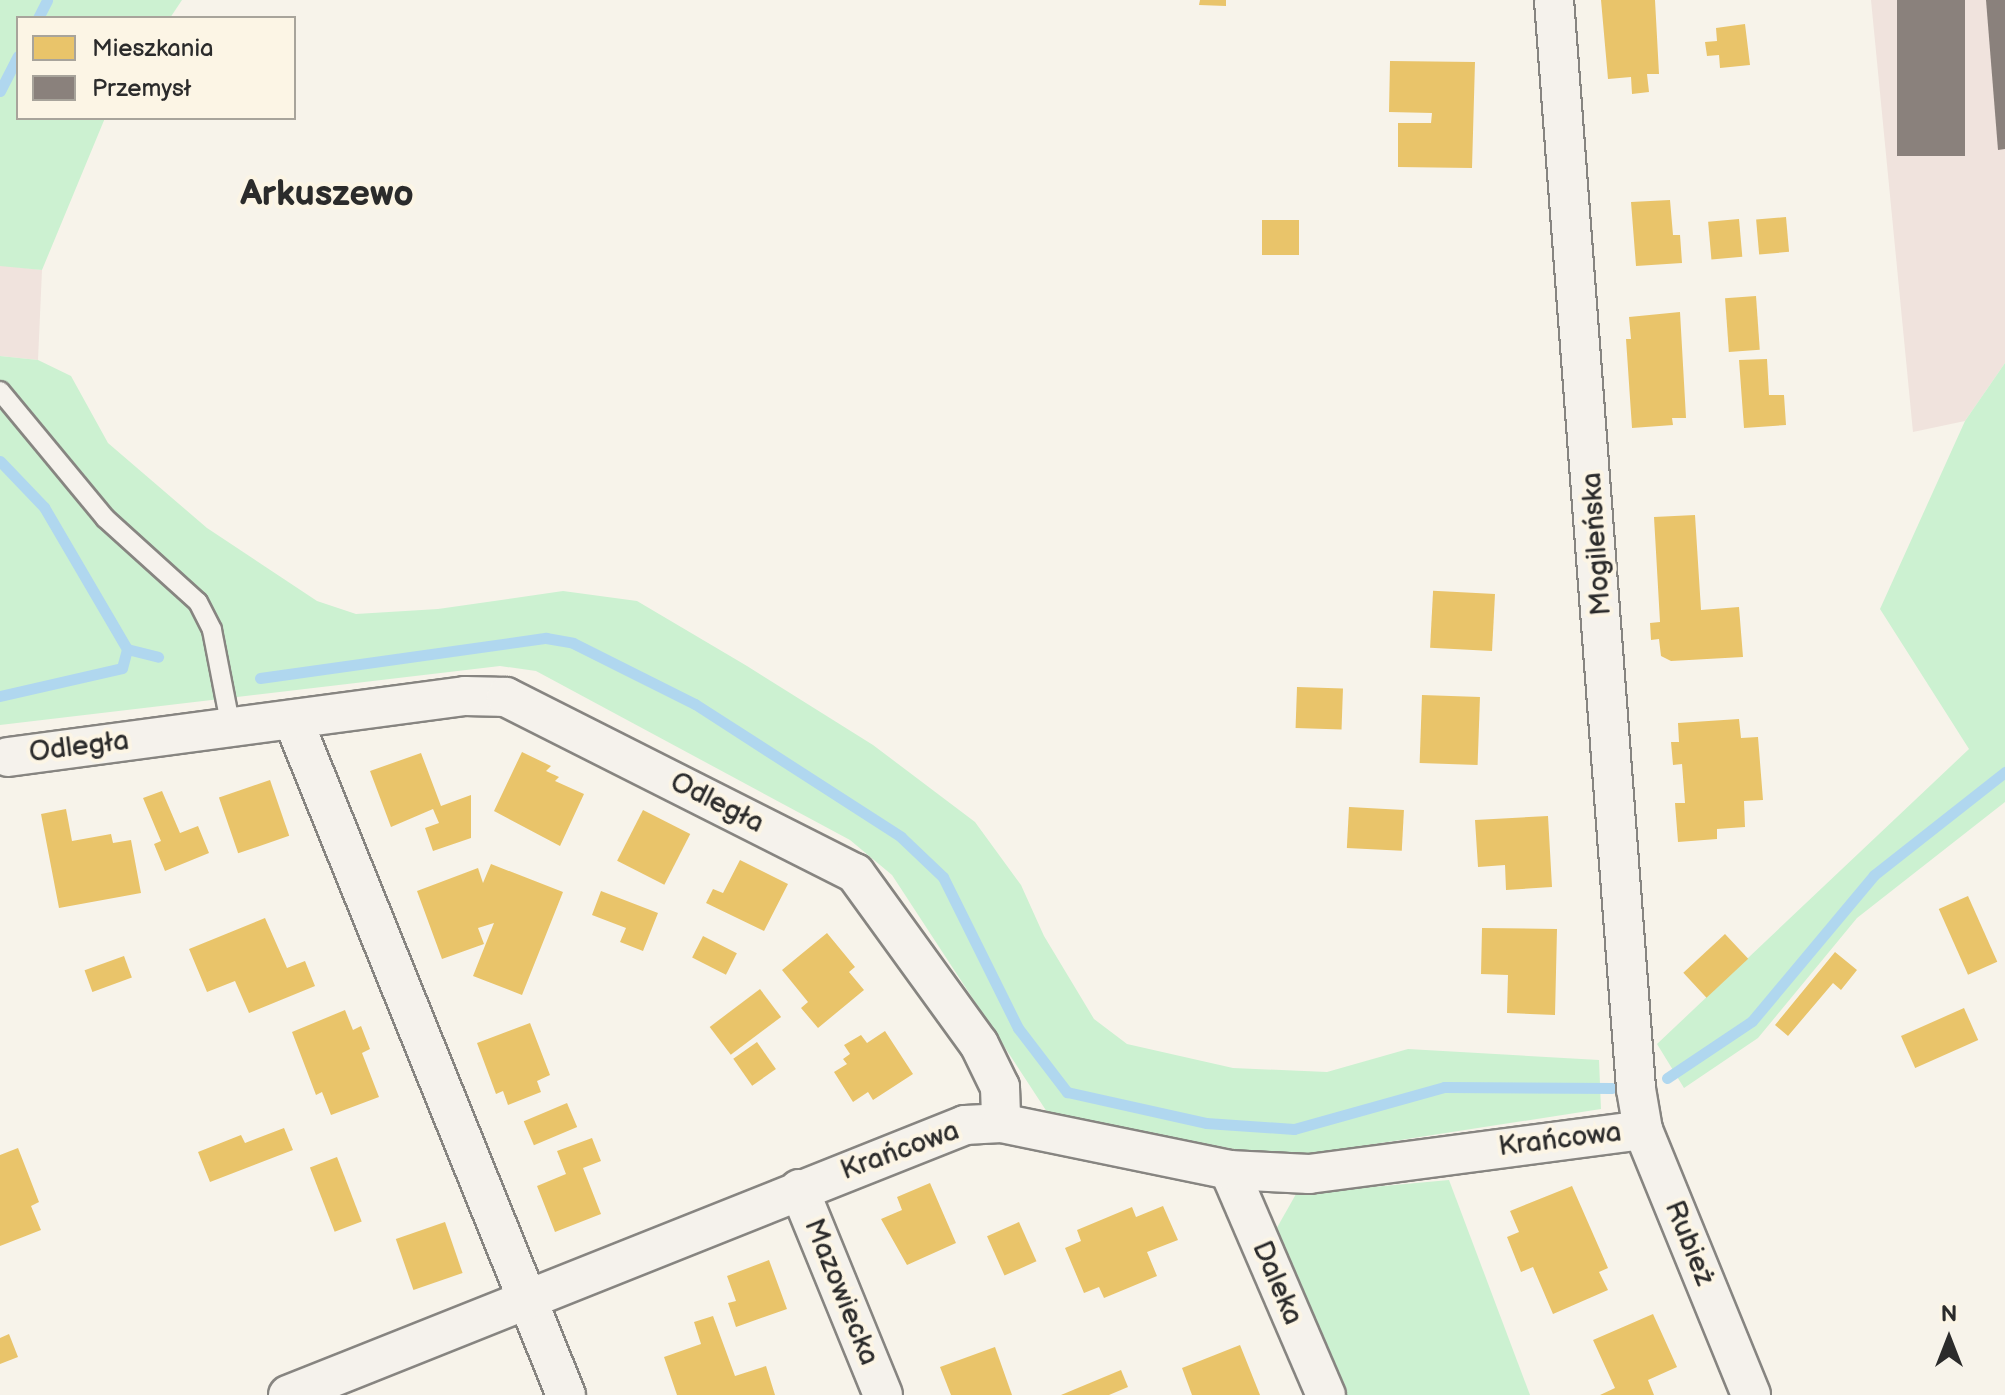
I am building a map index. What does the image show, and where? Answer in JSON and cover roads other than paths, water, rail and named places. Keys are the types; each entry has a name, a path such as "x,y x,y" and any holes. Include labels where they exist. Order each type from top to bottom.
{"street":[{"name":"Mogileńska","path":"1554,0 1636,1089"},
{"name":"Odległa","path":"8,757 465,696 506,697 855,873 979,1044 1000,1087 1001,1123"},
{"path":"293,720 524,1298 566,1395"},
{"name":"Rubież","path":"1636,1089 1643,1130 1751,1395"},
{"name":"Krańcowa","path":"288,1395 524,1298 965,1125 1001,1123 1229,1170 1309,1174 1643,1130"},
{"name":"Daleka","path":"1229,1170 1326,1395"},
{"name":"Mazowiecka","path":"799,1189 883,1395"}],"lane":[{"path":"0,391 105,518 198,602 212,630 231,728"}],"waterway":[{"path":"39,16 47,0"},
{"path":"0,91 16,60"},
{"path":"0,461 44,507 127,649 158,657"},
{"path":"260,678 546,638 573,643 695,704 901,837 943,877 1018,1028 1067,1092 1206,1123 1294,1129 1444,1087 1612,1088"},
{"path":"0,696 122,668 127,649"},
{"path":"1667,1078 1752,1021 1874,875 2005,772"}],"district":[{"name":"Arkuszewo","path":"327,195"}]}
